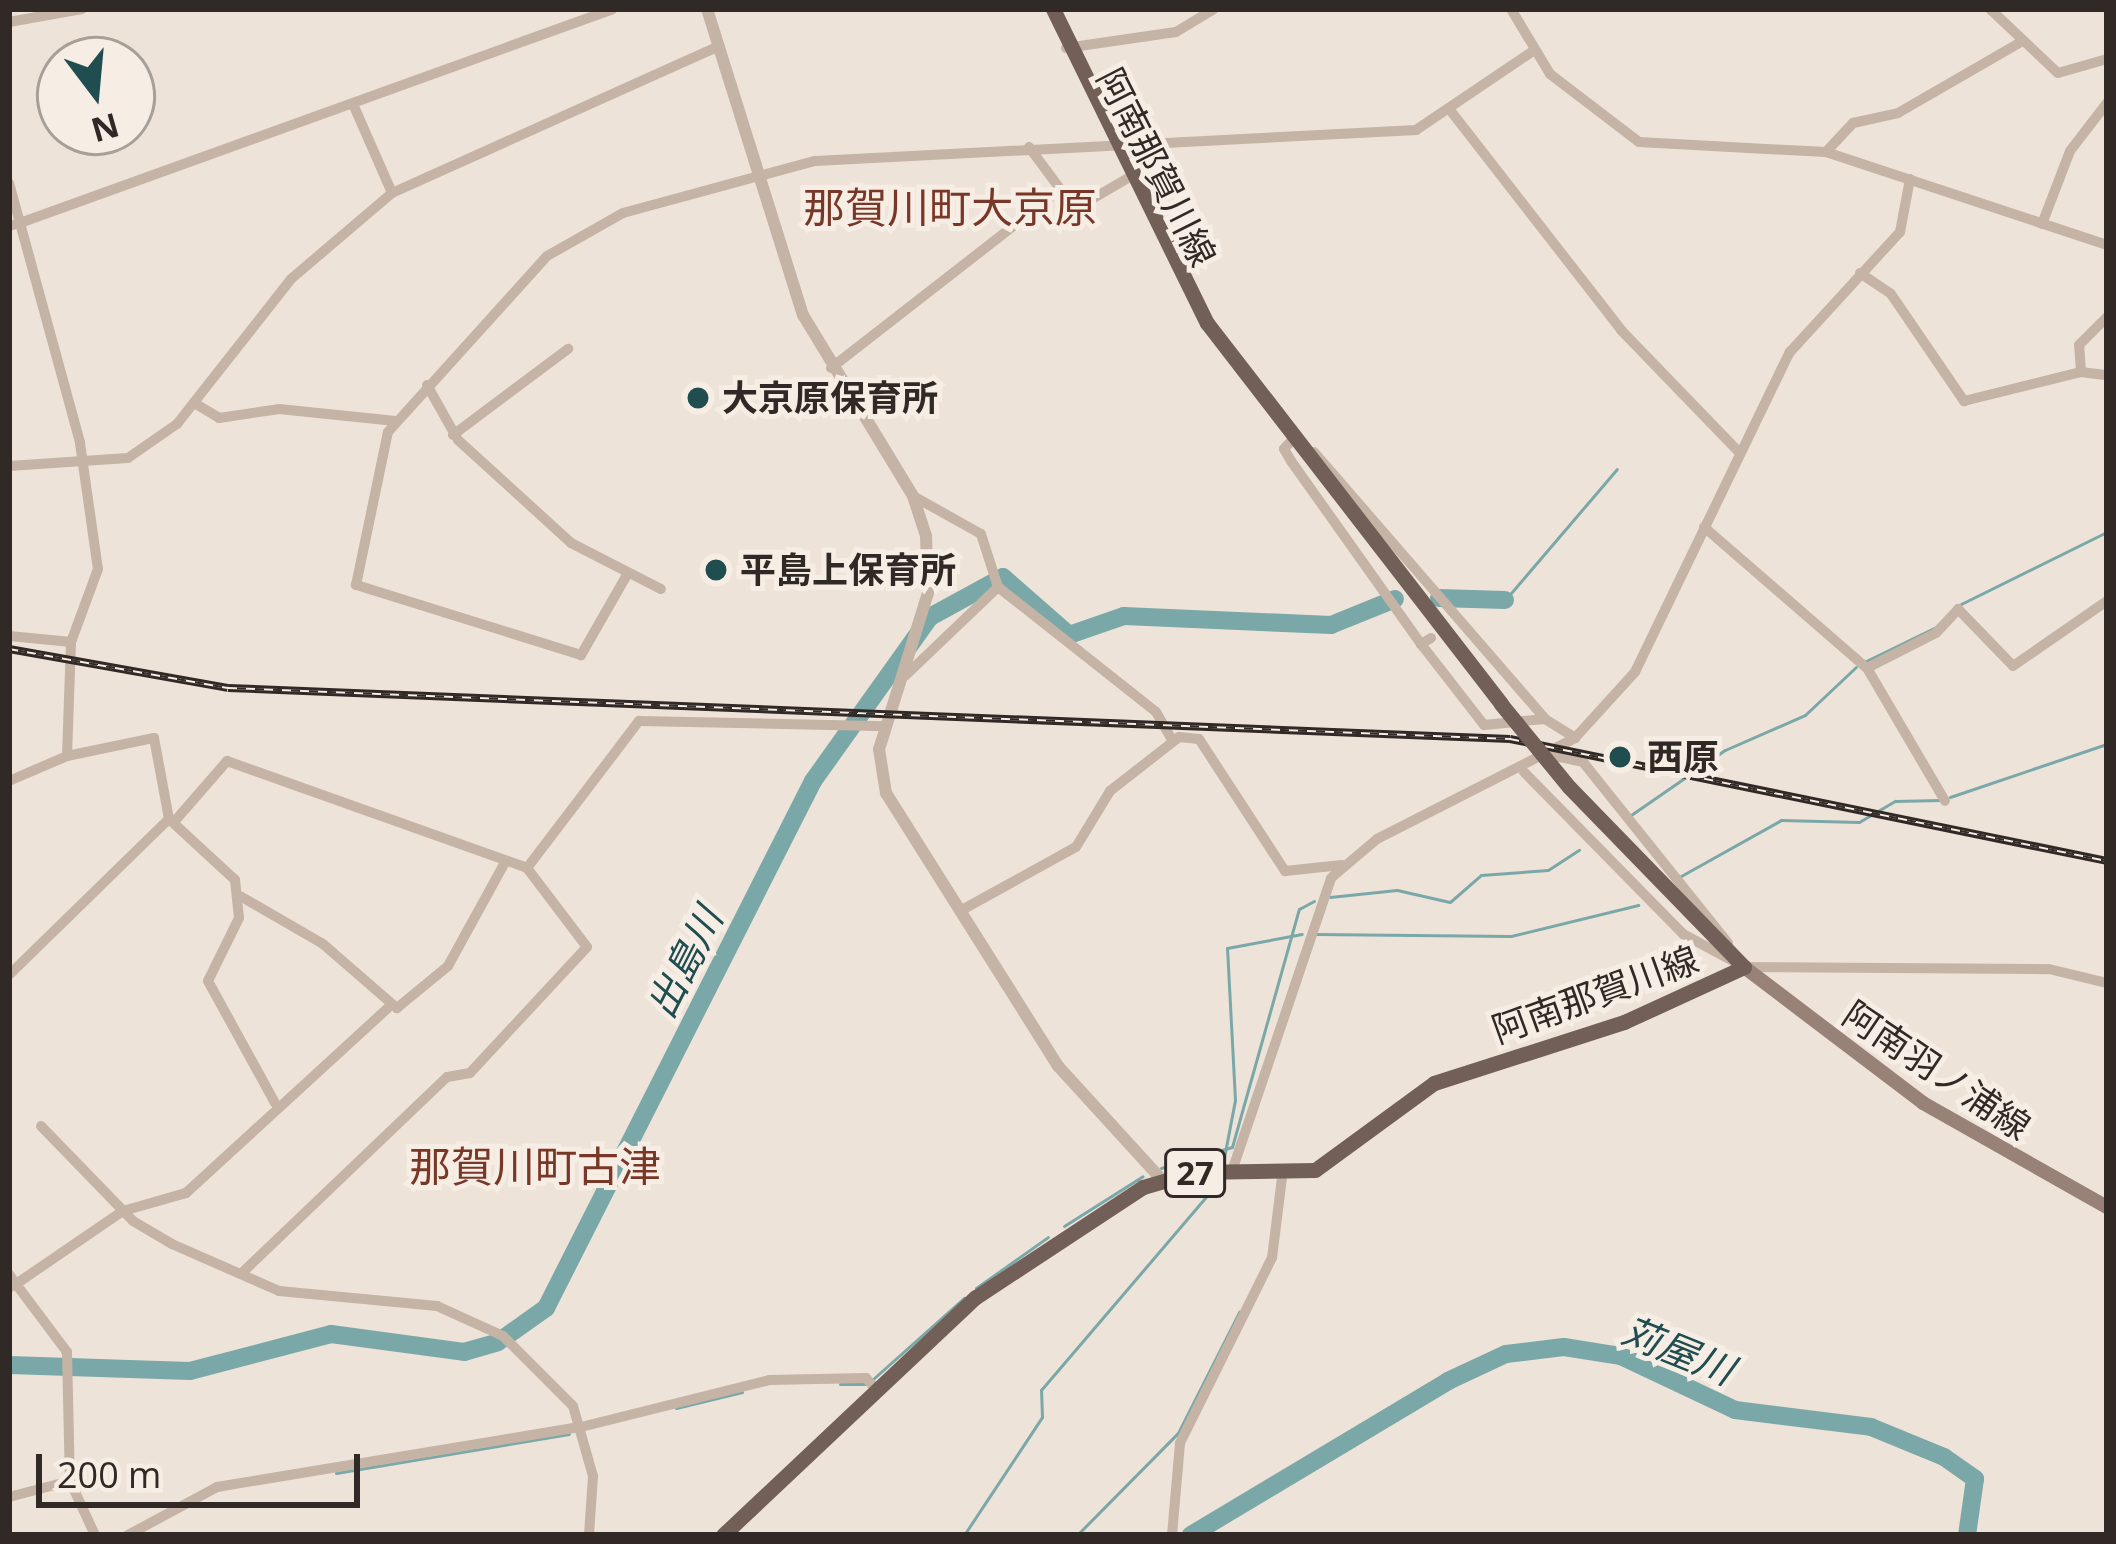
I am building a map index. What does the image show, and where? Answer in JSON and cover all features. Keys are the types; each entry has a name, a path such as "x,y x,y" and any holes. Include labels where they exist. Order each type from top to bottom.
{"main road":[{"name":"阿南那賀川線","path":"724,1535 873,1384 1022,1262 1162,1180 1232,1174 1282,1178 1315,1170 1434,1083 1624,1022 1744,967 1569,787 1287,434 1197,308 1128,178 1066,48 1053,9"},
{"name":"阿南羽ノ浦線","path":"1744,967 1923,1103 2107,1208"}],"street":[{"path":"10,22 43,9"},
{"path":"10,22 82,9"},
{"path":"14,225 613,9"},
{"path":"707,9 760,175 831,368 913,496 930,560 905,676 885,726 886,793 1058,1066 1162,1180"},
{"path":"1066,48 1194,27 1214,9"},
{"path":"1511,9 1530,52 1639,142 1826,152 2107,245"},
{"path":"1990,9 2019,44 2068,76 2107,59"},
{"path":"1826,152 1853,124 1898,113 2019,44"},
{"path":"9,466 83,467 128,458 196,404 292,279 392,194 719,46"},
{"path":"628,573 580,655 356,585 395,421 547,256 623,213 815,160 1416,130 1530,52"},
{"path":"2042,224 2070,151 2107,103"},
{"path":"353,104 392,194"},
{"path":"1450,110 1621,330 1739,452"},
{"path":"1029,147 1057,192 1075,209 1128,178"},
{"path":"960,911 1076,847 1109,790 1172,738 1199,739 1285,871 1342,865 1555,756 1635,672 1739,452 1807,325 1900,232 1910,178"},
{"path":"9,183 14,225 83,467 98,569 70,642 67,756"},
{"path":"831,368 1057,192"},
{"path":"1860,272 1891,294 1964,401 2081,372 2107,375"},
{"path":"2081,372 2079,345 2107,317"},
{"path":"453,435 568,349"},
{"path":"427,385 453,435 571,543 661,589"},
{"path":"196,404 219,418 279,409 395,421"},
{"path":"1287,434 1448,598 1457,619 1545,719 1575,738"},
{"path":"1287,434 1291,461 1484,725 1545,719"},
{"path":"913,496 981,534 998,587 1156,712 1172,738"},
{"path":"1704,527 1864,664 1944,798"},
{"path":"905,676 998,587"},
{"path":"1864,664 1936,633 1958,609 2013,666 2107,601"},
{"path":"9,636 70,642"},
{"path":"527,868 639,722 885,726"},
{"path":"9,781 67,756 154,738 172,821 223,861 240,896 323,944 391,1005"},
{"path":"1555,756 1583,762 1744,967"},
{"path":"9,975 172,821 227,761 504,864 527,868 587,947 470,1073 447,1077 241,1274"},
{"path":"1524,772 1646,901 1744,967 2049,969 2107,983"},
{"path":"95,1535 70,1481 67,1364 11,1282 123,1211 186,1193 275,1103 391,1005 448,966 504,864"},
{"path":"1232,1174 1246,1104 1342,865"},
{"path":"240,896 208,981 275,1103"},
{"path":"41,1126 123,1211 241,1274 279,1291 437,1306 506,1339 560,1387 582,1430 590,1535"},
{"path":"1172,1535 1180,1443 1273,1258 1282,1178"},
{"path":"128,1535 218,1487 582,1430 770,1380 873,1384"},
{"path":"9,1497 70,1481"}],"waterway":[{"path":"1505,600 1617,469"},
{"path":"1961,604 2107,532"},
{"name":"出島川","path":"9,1365 190,1371 331,1334 464,1352 498,1342 546,1308 813,781 930,617 1003,577 1069,635 1124,616 1331,625 1395,599"},
{"name":"出島川","path":"1439,598 1505,600"},
{"path":"1864,662 1936,627"},
{"path":"1631,815 1725,750 1805,715 1856,667"},
{"path":"1950,797 2107,744"},
{"path":"1681,876 1781,820 1859,822 1895,801 1941,800"},
{"path":"1330,897 1397,890 1450,902 1481,875 1548,870 1579,850"},
{"path":"1161,1168 1232,1147 1299,909 1314,901"},
{"path":"1315,934 1511,936 1638,905"},
{"path":"1223,1163 1235,1100 1227,948 1302,934"},
{"path":"1064,1226 1143,1176"},
{"path":"964,1535 1042,1417 1041,1390 1222,1178"},
{"path":"976,1288 1048,1237"},
{"path":"873,1379 964,1298"},
{"path":"1077,1535 1178,1433 1239,1312"},
{"name":"苅屋川","path":"1191,1535 1448,1381 1506,1354 1564,1347 1621,1356 1735,1410 1871,1427 1944,1457 1975,1479 1967,1535"},
{"path":"840,1384 865,1384"},
{"path":"676,1408 742,1392"},
{"path":"336,1473 569,1434"}],"railway":[{"path":"9,649 228,688 1510,739 2107,861"}],"place":[{"name":"大京原保育所","path":"698,398"},
{"name":"平島上保育所","path":"716,570"},
{"name":"西原","path":"1620,757"}],"district":[{"name":"那賀川町大京原","path":"950,207"},
{"name":"那賀川町古津","path":"535,1166"}]}
